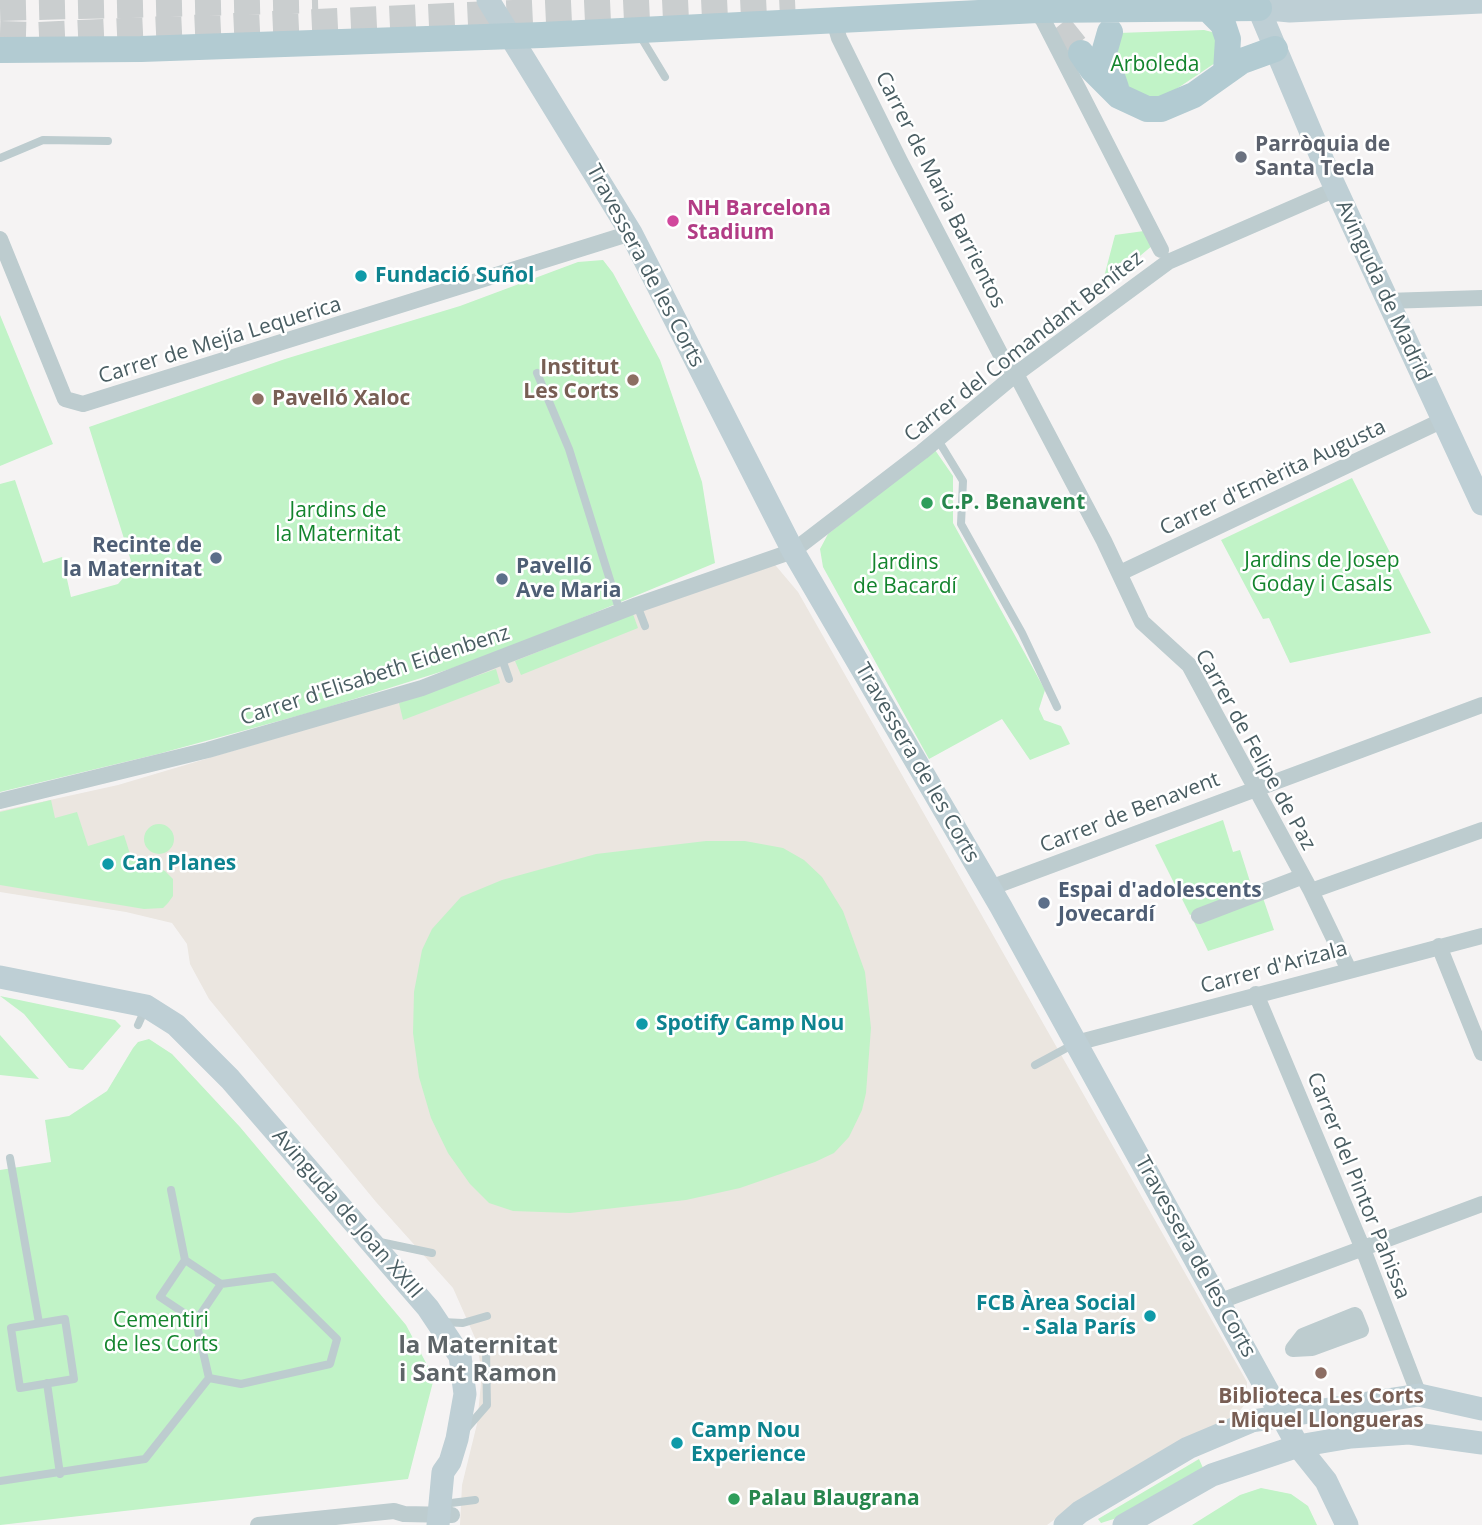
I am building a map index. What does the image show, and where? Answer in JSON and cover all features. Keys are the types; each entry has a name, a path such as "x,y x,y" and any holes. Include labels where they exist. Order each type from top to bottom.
{"main road":[{"name":"Travessera de les Corts","path":"488,0 631,233 793,551 990,888 1298,1446 1326,1481 1348,1525"},
{"path":"0,50 512,36 1038,10 1207,8 1257,4 1290,11 1482,2"},
{"name":"Avinguda de Madrid","path":"1257,4 1386,301 1482,504"},
{"path":"1207,8 1223,23 1228,39 1226,71"},
{"path":"1110,32 1104,53 1119,96"},
{"path":"1082,53 1092,69 1119,96 1147,109 1161,108 1194,96 1250,56 1275,49"},
{"name":"Avinguda de Joan XXIII","path":"0,962 124,986 143,996 142,1015"},
{"name":"Avinguda de Joan XXIII","path":"0,977 176,1025 208,1055 370,1241 437,1322 460,1356 465,1394 457,1439 450,1462 443,1472 446,1516"},
{"path":"1065,1525 1080,1512 1188,1448 1235,1427 1283,1415 1419,1395 1482,1409"},
{"path":"1124,1525 1212,1475 1298,1446 1339,1439 1409,1433 1482,1443"},
{"path":"1326,1481 1322,1455 1339,1439"}],"street":[{"path":"1038,10 1161,250"},
{"name":"Carrer de Maria Barrientos","path":"834,21 839,38 900,161 1003,359 1016,374"},
{"name":"Carrer del Comandant Benítez","path":"793,551 938,440 1016,374 1168,262 1336,189"},
{"name":"Carrer de Mejía Lequerica","path":"0,239 65,399 83,404 631,233"},
{"path":"1386,301 1482,298"},
{"name":"Carrer de Felipe de Paz","path":"1016,374 1121,573 1142,622 1189,665 1301,877 1311,891 1349,970"},
{"name":"Carrer d'Emèrita Augusta","path":"1121,573 1443,420"},
{"name":"Carrer d'Elisabeth Eidenbenz","path":"0,801 208,750 422,688 637,605 793,551"},
{"name":"Carrer de Benavent","path":"990,888 1482,705"},
{"path":"1311,891 1482,830"},
{"path":"1199,916 1301,877"},
{"name":"Carrer d'Arizala","path":"1076,1043 1482,936"},
{"path":"1439,946 1482,1053"},
{"name":"Carrer del Pintor Pahissa","path":"1256,994 1363,1249 1419,1395"},
{"path":"1218,1301 1482,1204"},
{"path":"258,1525 394,1511 446,1516"},
{"path":"355,1525 390,1521 404,1514"}],"lane":[{"path":"636,28 665,77"},
{"path":"0,158 43,140 108,141"},
{"path":"537,373 569,449 620,612"},
{"path":"938,440 963,481 961,524 1022,634 1057,708"},
{"path":"637,605 645,626"},
{"path":"502,659 509,679"},
{"path":"1035,1065 1076,1043"},
{"path":"10,1158 38,1323"},
{"path":"171,1190 185,1260 160,1297 196,1321 209,1378"},
{"path":"370,1241 432,1253"},
{"path":"185,1260 220,1283 274,1277 337,1339 330,1364 241,1384 209,1378"},
{"path":"196,1321 220,1283"},
{"path":"437,1322 463,1323 487,1316"},
{"path":"65,1319 74,1379 20,1388 11,1328 38,1323 65,1319"},
{"path":"457,1439 487,1405 486,1349"},
{"path":"0,1481 145,1459 209,1378"},
{"path":"47,1383 60,1474"},
{"path":"446,1516 475,1500"}],"shaded area":[{"path":"771,560 798,592 1247,1382 1246,1403 1237,1414 1087,1496 1047,1525 460,1525 462,1485 477,1424 482,1373 476,1340 453,1288 376,1202 209,999 190,964 187,944 172,923 126,912 0,892 0,811 118,785 394,703"}],"green space":[{"name":"Arboleda","path":"1212,32 1216,38 1218,61 1163,98 1145,96 1127,89 1114,51 1118,33"},
{"path":"1144,231 1153,245 1109,282 1104,277 1115,235"},
{"name":"Jardins de la Maternitat","path":"603,260 613,273 660,360 702,482 715,563 485,658 319,710 158,754 0,792 0,484 15,480 43,563 62,557 71,597 118,584 125,576 131,561 89,427 285,359 460,306 578,262"},
{"path":"0,315 53,444 0,466"},
{"name":"Jardins de Bacardí","path":"935,450 953,476 953,523 1045,690 1039,709 1044,720 1061,726 1070,744 1030,760 1002,719 929,759 823,567 820,549 828,534"},
{"name":"Jardins de Josep Goday i Casals","path":"1352,478 1431,633 1290,663 1269,618 1263,619 1221,540"},
{"path":"633,614 638,628 521,675 515,661"},
{"path":"496,669 500,683 403,720 399,703"},
{"path":"51,800 55,818 77,812 88,846 124,835 131,857 165,871 173,879 173,896 168,903 163,908 144,909 0,885 0,812"},
{"path":"1223,820 1233,852 1240,850 1253,891 1190,915 1155,845"},
{"path":"159,824 169,829 174,839 169,849 159,854 149,849 144,839 149,829"},
{"name":"Spotify Camp Nou","path":"706,841 745,841 783,848 804,860 822,877 843,911 865,972 871,1028 866,1093 862,1110 849,1137 834,1153 815,1162 740,1188 686,1200 570,1213 513,1211 489,1203 470,1184 448,1153 431,1118 419,1077 413,1033 414,992 422,950 432,929 461,897 502,880 596,854"},
{"path":"1262,895 1274,930 1208,951 1194,922"},
{"path":"0,996 115,1020 121,1026 83,1070 69,1068 24,1014"},
{"path":"0,1035 39,1079 0,1075"},
{"name":"Cementiri de les Corts","path":"149,1039 172,1054 240,1127 406,1325 434,1378 408,1479 0,1525 0,1170 51,1162 45,1120 69,1116 107,1091 133,1048 138,1042"},
{"path":"1199,1459 1203,1468 1120,1517 1101,1523 1098,1519"},
{"path":"1261,1488 1291,1494 1308,1506 1317,1525 1192,1525 1240,1495"}],"tunnel":[{"path":"0,8 318,0"},
{"path":"0,34 36,35 795,0"},
{"path":"1028,2 1056,22 1081,53"}],"place":[{"name":"Parròquia de Santa Tecla","path":"1241,157"},
{"name":"NH Barcelona Stadium","path":"673,221"},
{"name":"Fundació Suñol","path":"361,276"},
{"name":"Institut Les Corts","path":"633,380"},
{"name":"Pavelló Xaloc","path":"258,399"},
{"name":"C.P. Benavent","path":"927,503"},
{"name":"Recinte de la Maternitat","path":"216,558"},
{"name":"Pavelló Ave Maria","path":"502,579"},
{"name":"Can Planes","path":"108,864"},
{"name":"Espai d'adolescents Jovecardí","path":"1044,903"},
{"name":"Spotify Camp Nou","path":"642,1024"},
{"name":"FCB Àrea Social - Sala París","path":"1150,1316"},
{"name":"Biblioteca Les Corts - Miquel Llongueras","path":"1321,1373"},
{"name":"Camp Nou Experience","path":"677,1443"},
{"name":"Palau Blaugrana","path":"734,1499"}],"district":[{"name":"la Maternitat i Sant Ramon","path":"478,1360"}]}
